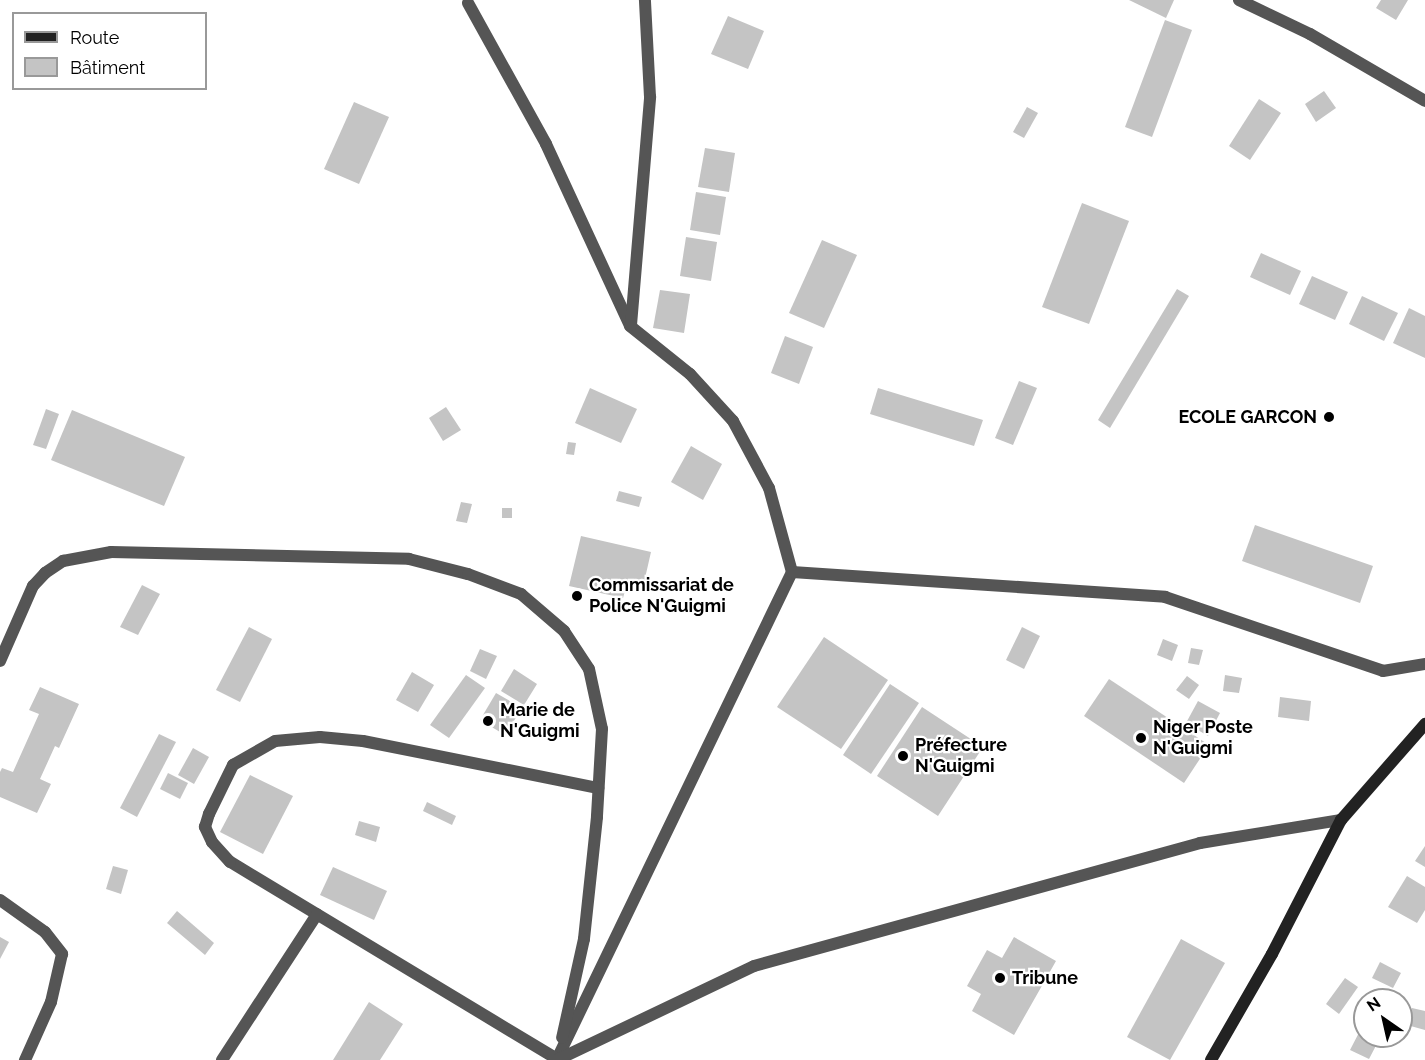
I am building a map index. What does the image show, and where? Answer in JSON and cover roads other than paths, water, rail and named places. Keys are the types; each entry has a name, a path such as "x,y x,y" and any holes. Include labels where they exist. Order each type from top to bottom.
{"main road":[{"path":"1211,1060 1272,954 1341,820 1425,724"}],"street":[{"path":"630,326 650,97 645,0"},
{"path":"1239,0 1310,34 1425,101"},
{"path":"468,3 546,144 630,326 690,374 733,421 769,488 792,572 557,1060"},
{"path":"0,661 33,586 45,573 63,561 111,552 409,559 468,574 521,594 564,631 589,669 602,729 584,939 557,1060"},
{"path":"792,572 1165,597 1383,671 1425,664"},
{"path":"557,1060 230,862 212,842 205,827 233,765 275,741 320,737 363,741 598,788"},
{"path":"557,1060 754,966 1200,843 1341,820"},
{"path":"0,900 45,932 62,954 51,1002 25,1060"},
{"path":"222,1060 318,914"}],"place":[{"name":"ECOLE GARCON","path":"1329,417"},
{"name":"Commissariat de Police N'Guigmi","path":"577,596"},
{"name":"Marie de N'Guigmi","path":"488,721"},
{"name":"Niger Poste N'Guigmi","path":"1141,738"},
{"name":"Préfecture N'Guigmi","path":"903,756"},
{"name":"Tribune","path":"1000,978"}]}
